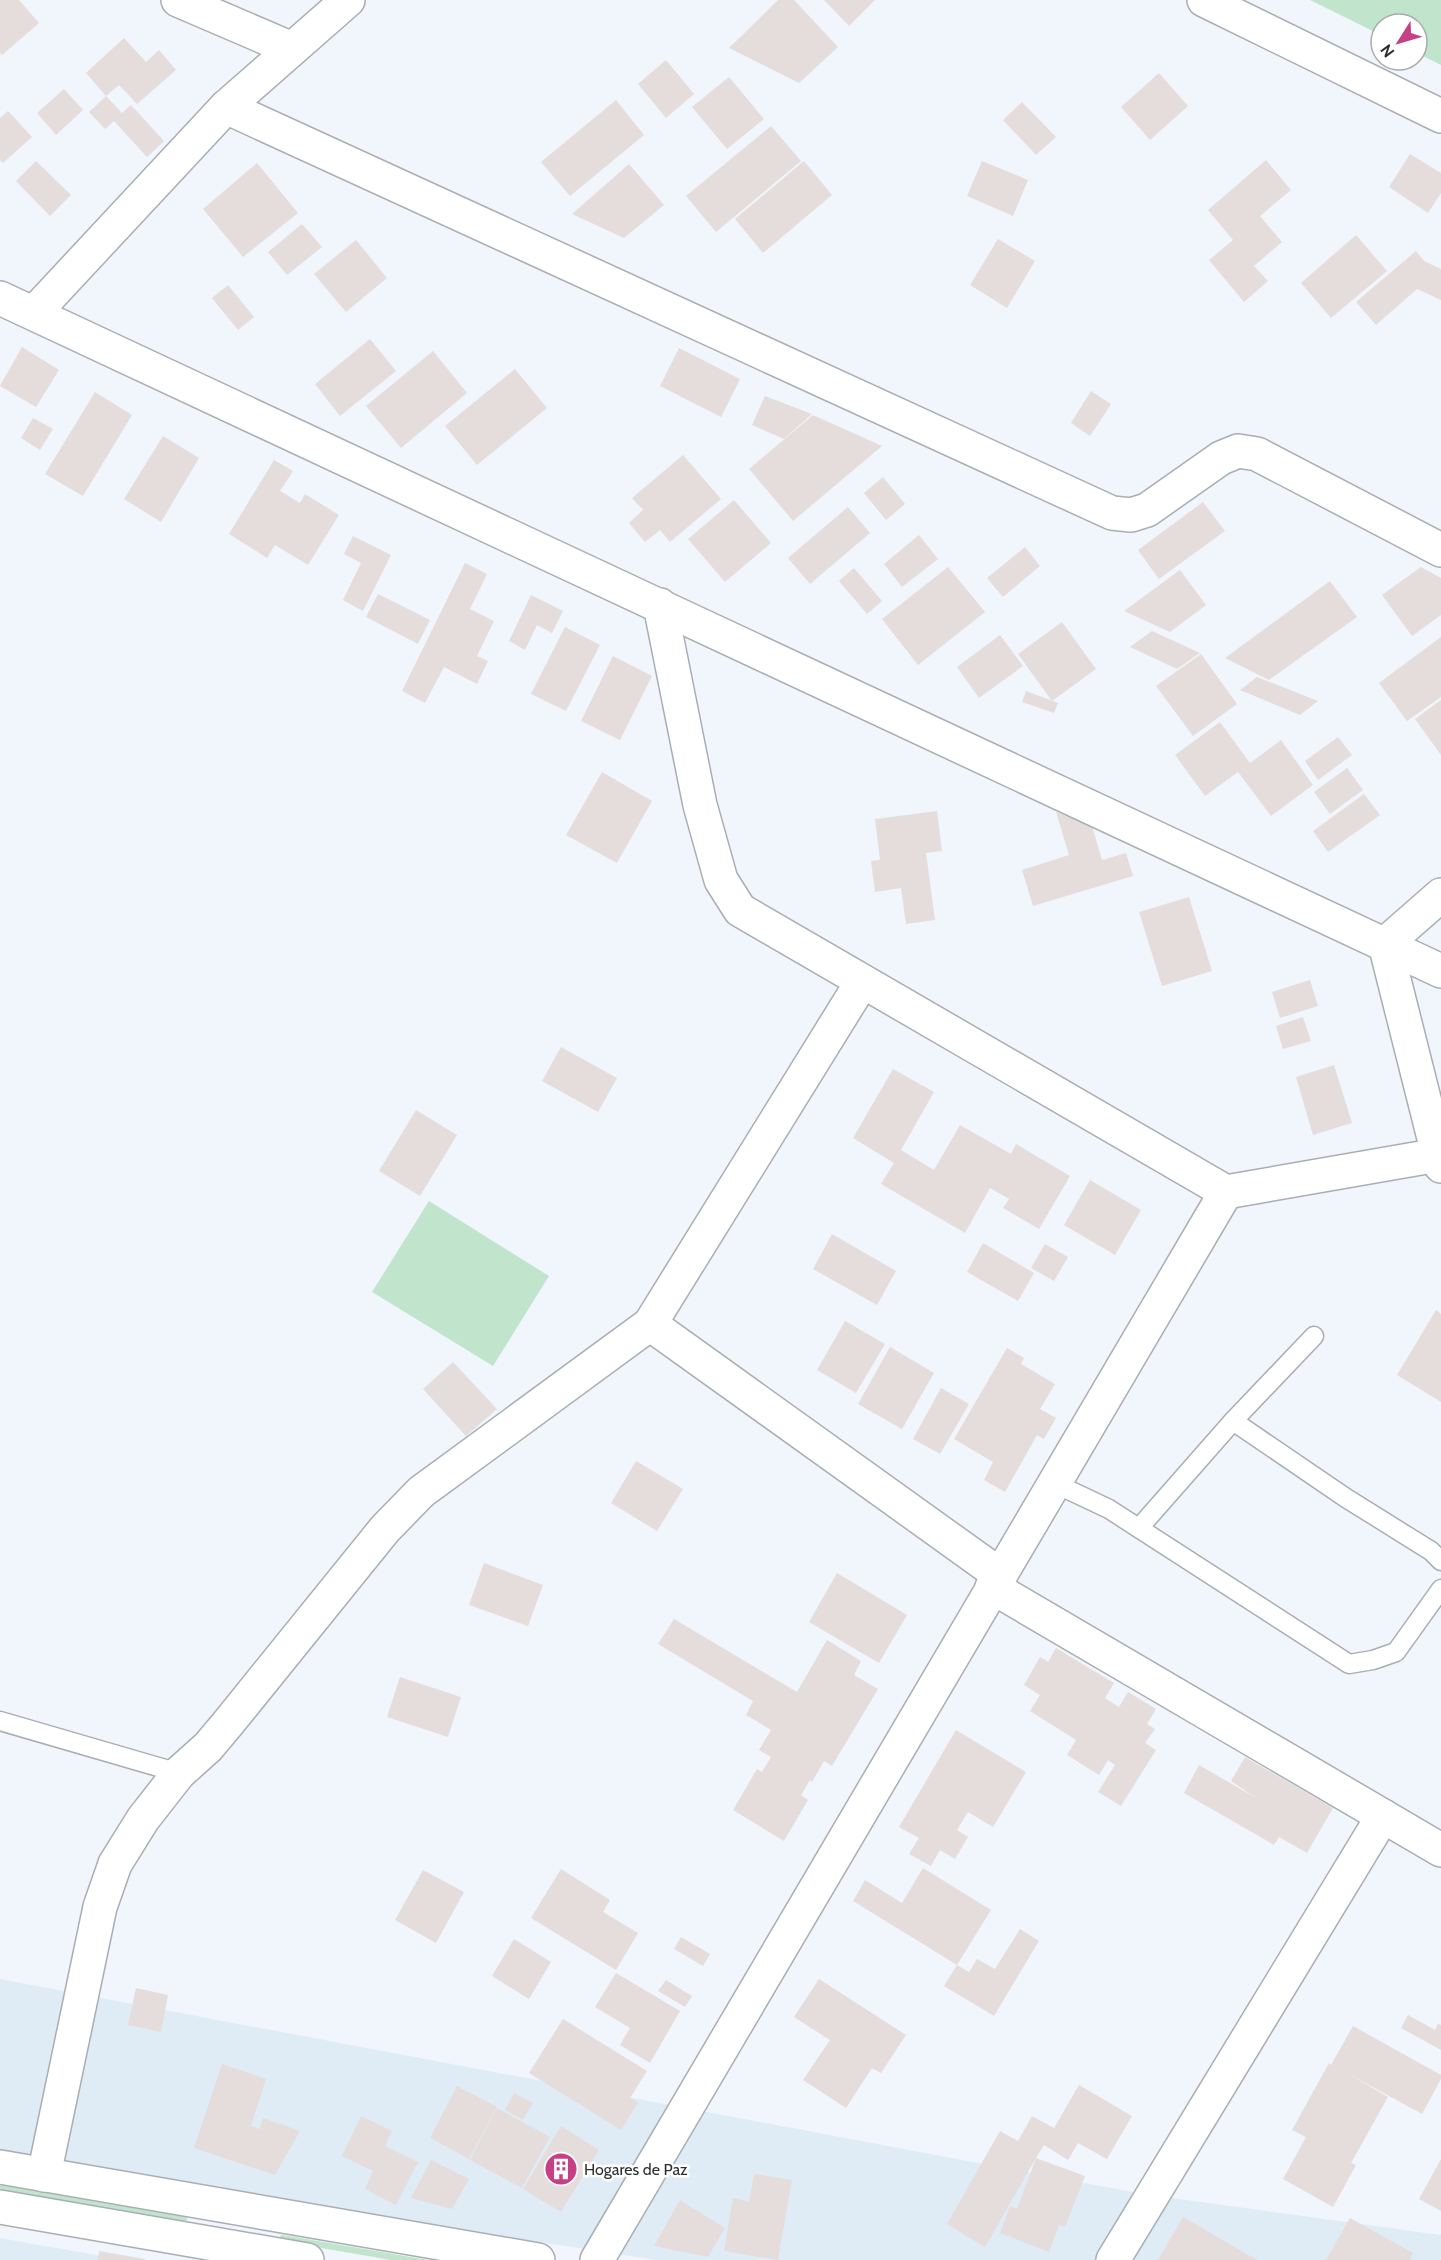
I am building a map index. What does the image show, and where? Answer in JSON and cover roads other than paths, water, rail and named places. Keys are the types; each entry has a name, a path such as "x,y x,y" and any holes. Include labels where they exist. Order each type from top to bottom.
{"street":[{"path":"178,0 292,49"},
{"path":"34,313 226,107 348,0"},
{"path":"1204,0 1441,116"},
{"path":"226,107 1112,513 1131,515 1147,510 1221,458 1238,451 1257,454 1434,537"},
{"path":"0,298 1441,971"},
{"path":"660,605 700,805 721,880 740,910 1226,1192 1440,1161 1385,944"},
{"path":"1385,944 1441,895"},
{"path":"44,2175 100,1907 115,1864 143,1819 180,1773 208,1747 384,1529 421,1492 650,1324 862,982"},
{"path":"597,2260 1226,1192"},
{"path":"650,1324 996,1581 1441,1850"},
{"path":"1113,2260 1383,1816"},
{"path":"0,2167 538,2260"},
{"path":"0,2207 307,2260"}],"lane":[{"path":"1139,1528 1233,1421 1314,1336"},
{"path":"1233,1421 1346,1498 1431,1551 1441,1561"},
{"path":"1054,1483 1109,1509 1349,1664 1396,1653 1441,1589"},
{"path":"0,1721 180,1773"}],"place":[{"name":"Hogares de Paz","path":"561,2169"}]}
